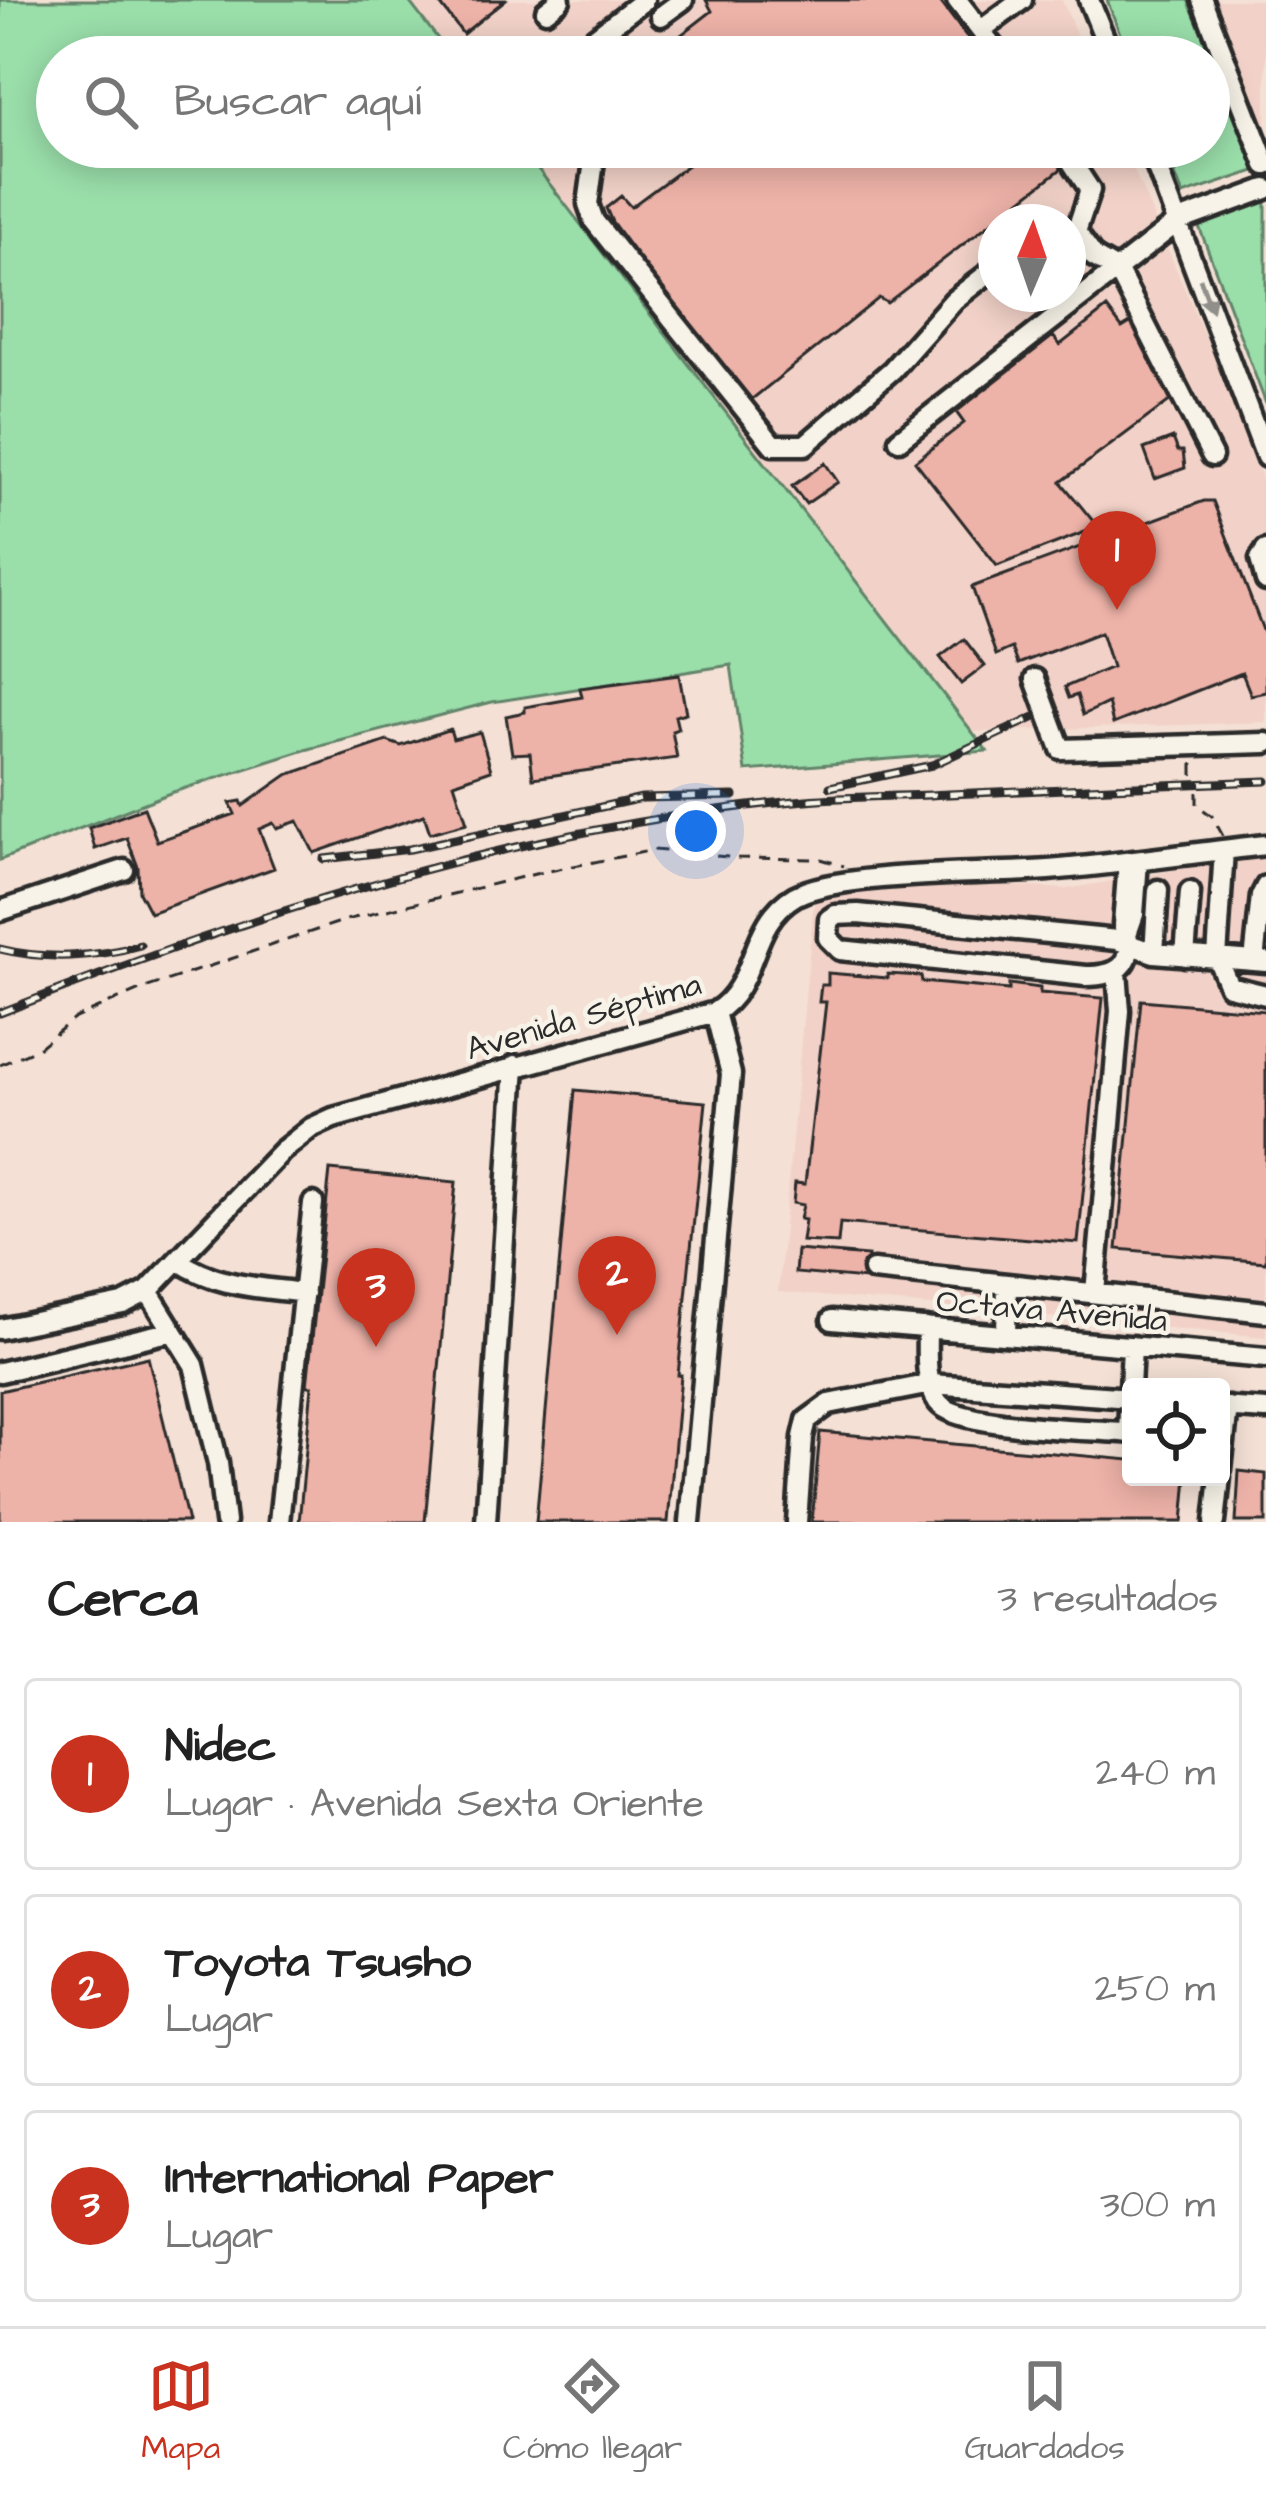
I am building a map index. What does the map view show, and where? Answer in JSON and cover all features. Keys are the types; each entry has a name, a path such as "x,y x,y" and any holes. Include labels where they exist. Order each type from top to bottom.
{"street":[{"path":"661,16 683,0"},
{"path":"957,0 985,36"},
{"path":"981,30 1022,0"},
{"path":"1089,0 1104,36"},
{"path":"1202,0 1216,36"},
{"path":"597,36 635,2"},
{"path":"1230,72 1266,165"},
{"path":"593,168 588,204 594,220 773,445 805,445 892,370 953,300 978,281"},
{"path":"1076,168 1090,190 1084,204"},
{"path":"1158,168 1266,457"},
{"path":"898,440 1179,221 1266,189"},
{"path":"1086,248 1118,272 1212,456"},
{"path":"1266,550 1260,559 1266,581"},
{"path":"1035,679 1061,749 1266,742"},
{"name":"Avenida Séptima","path":"0,1329 123,1304 148,1291 282,1151 311,1128 360,1108 715,1012 739,994 763,928 777,909 798,894 835,884 1133,861 1266,845"},
{"path":"1224,850 1217,958 1229,986 1266,995"},
{"path":"1096,1293 1120,1011 1117,972 1129,957 1123,926 1133,861"},
{"path":"0,911 124,870"},
{"path":"1117,972 1087,976 840,950 828,938 829,920 835,915 858,914 1128,939 1154,953 1260,962 1266,886"},
{"path":"1154,953 1158,890"},
{"path":"1185,956 1190,892"},
{"path":"690,1522 731,1074 715,1012"},
{"path":"487,1522 515,1065"},
{"path":"279,1522 313,1203"},
{"path":"179,1261 220,1282 304,1294"},
{"path":"873,1270 1266,1312"},
{"path":"1006,1335 1007,1284"},
{"path":"148,1291 194,1365 225,1522"},
{"name":"Octava Avenida","path":"832,1320 1266,1358"},
{"path":"926,1328 931,1384 938,1402 950,1413 996,1423 1122,1431"},
{"path":"0,1372 173,1331"},
{"path":"1130,1378 1132,1346"},
{"path":"797,1522 803,1437 807,1420 818,1409 842,1400 931,1384 1122,1398"},
{"path":"1230,1407 1266,1410"},
{"path":"1215,1522 1219,1486"}],"path":[{"path":"1198,792 1198,806 1219,826 1224,850"},
{"path":"0,1065 38,1048 75,1018 142,989 346,920 539,873 654,850 821,859 843,866"}],"shaded area":[{"path":"408,0 1062,0 1077,36 436,36"},
{"path":"1211,0 1266,0 1266,137 1230,47 1230,36 1225,36"},
{"path":"537,168 1133,168 1266,488 1266,722 973,732"},
{"path":"1266,854 1266,1337 778,1292 814,901 838,895 988,884 1067,889"}],"green space":[{"path":"0,0 408,0 436,36 36,36 36,168 537,168 987,751 746,771 731,665 492,702 305,750 170,793 0,860"},
{"path":"1107,0 1188,0 1203,36 1121,36"},
{"path":"1230,102 1258,170 1183,195 1172,168 1230,168"},
{"path":"1266,198 1266,404 1197,221"}],"building":[{"path":"437,0 505,0 463,34"},
{"path":"706,0 939,0 966,36 682,36 712,11"},
{"path":"684,168 1062,168 1016,204 978,204 978,233 887,303 879,298 751,400 741,399 612,222 606,208 621,196 631,207"},
{"path":"1107,308 1122,328 1132,322 1162,361 1167,371 1161,377 1175,397 1061,482 1098,527 997,566 915,461 964,423 956,412 1053,336 1060,345"},
{"path":"1173,438 1178,451 1183,451 1185,468 1155,479 1144,449"},
{"path":"825,463 838,482 806,504 792,486"},
{"path":"1213,501 1266,638 1266,692 1251,695 1242,673 1113,724 1108,703 1083,715 1077,695 1069,698 1065,687 1112,667 1101,632 1018,664 1012,648 996,655 972,587"},
{"path":"964,639 985,666 961,684 940,657"},
{"path":"679,675 686,713 675,716 678,729 672,731 677,758 533,778 530,753 512,754 506,716 525,712 525,707 582,697 580,688"},
{"path":"450,729 453,739 480,732 491,770 454,783 467,823 430,833 424,815 314,853 298,821 277,828 273,823 259,829 274,868 150,913 139,892 138,867 127,838 95,849 89,828 144,808 157,841 235,814 230,803 241,801 243,806 287,775 387,741 401,746"},
{"path":"828,973 921,976 922,982 1009,990 1009,984 1040,988 1040,993 1103,998 1078,1243 840,1223 838,1243 802,1241 803,1205 793,1203 795,1183 805,1184 826,1002 819,1002"},
{"path":"1141,1000 1266,1011 1266,1262 1117,1249"},
{"path":"575,1090 706,1102 668,1522 536,1522"},
{"path":"330,1170 456,1182 425,1522 299,1522 312,1386 307,1386"},
{"path":"797,1250 868,1256 865,1279 795,1273"},
{"path":"148,1357 188,1522 0,1522 0,1391"},
{"path":"820,1432 1122,1459 1122,1486 1186,1486 1183,1522 812,1522"},
{"path":"1239,1471 1266,1474 1266,1522 1236,1522"}],"railway":[{"path":"830,787 932,765 1035,717"},
{"path":"0,1013 291,909 390,879 591,831 814,799 1266,781"},
{"path":"324,859 410,849 642,798 734,796"},
{"path":"0,949 70,956 140,945"}],"place":[{"name":"Nidec","path":"1117,610"},
{"name":"Toyota Tsusho","path":"617,1335"},
{"name":"International Paper","path":"376,1347"}]}
